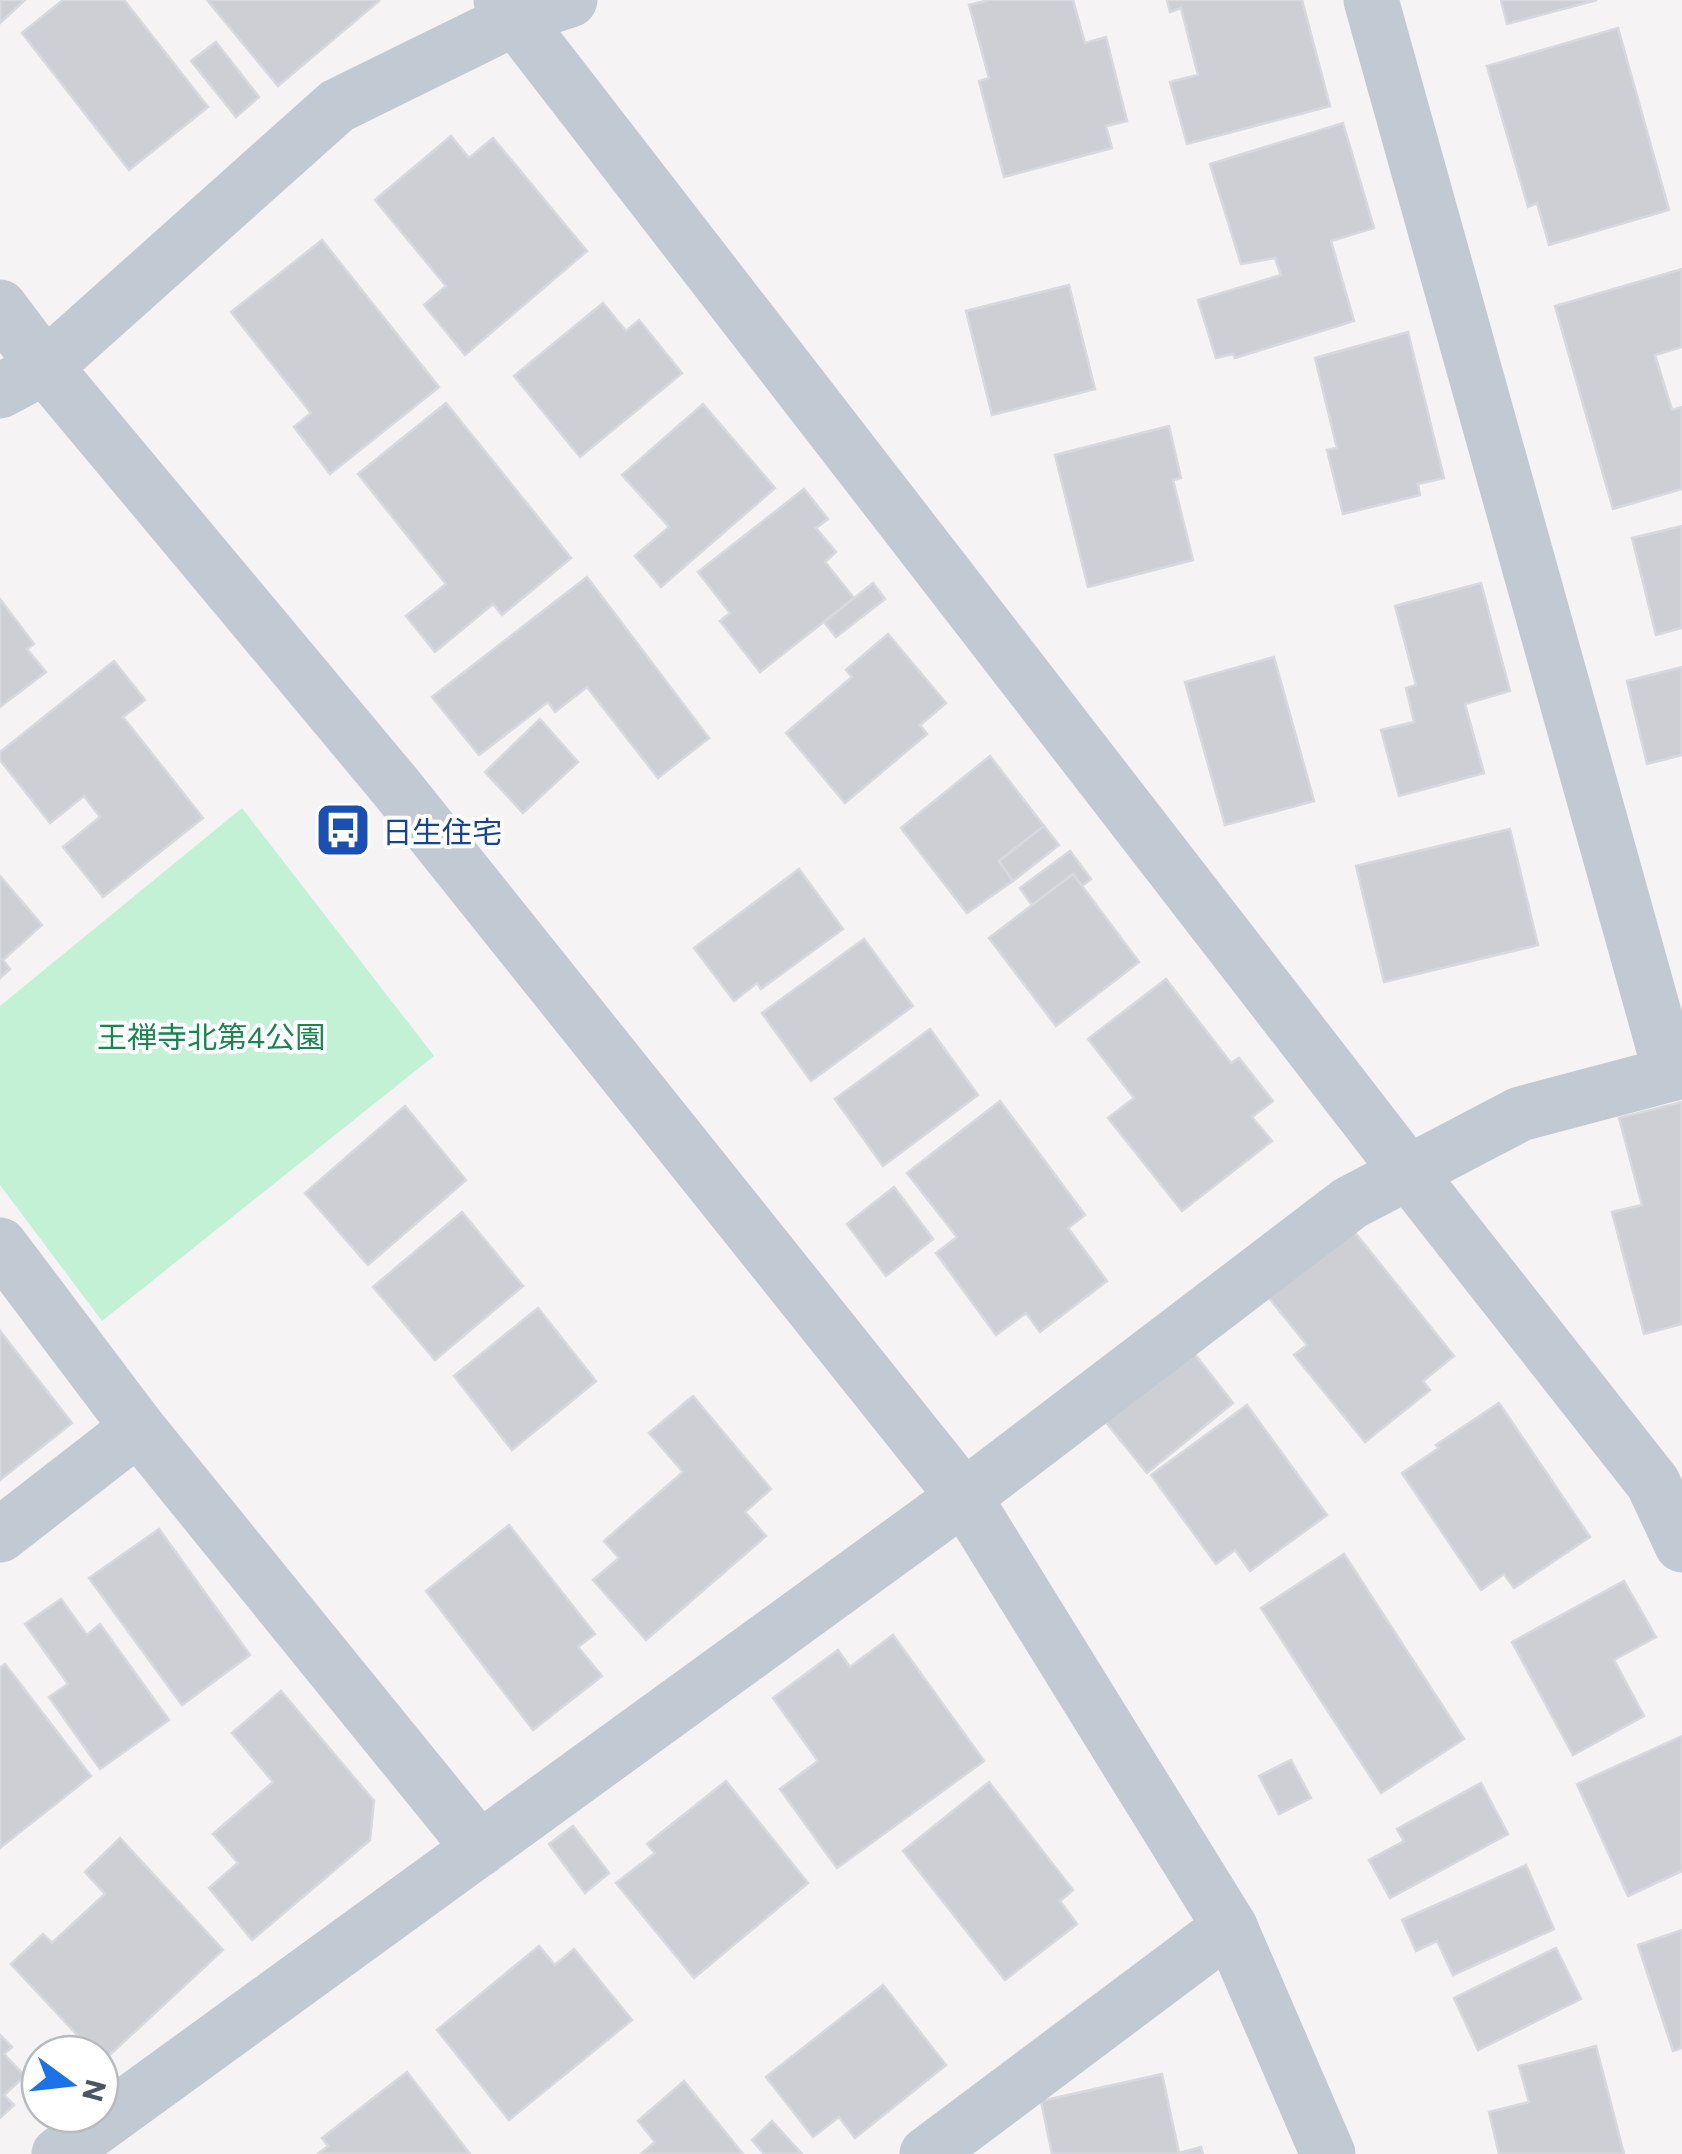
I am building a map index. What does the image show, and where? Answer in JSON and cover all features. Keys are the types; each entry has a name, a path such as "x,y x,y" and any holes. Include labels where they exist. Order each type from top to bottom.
{"street":[{"path":"22,379 337,106 508,9 570,0"},
{"path":"59,2154 964,1497 1350,1203 1520,1114 1676,1072 1371,0"},
{"path":"508,9 1653,1483 1682,1546"},
{"path":"0,307 22,379 395,786 964,1497 1230,1926 1328,2154"},
{"path":"0,1245 138,1428 480,1849"},
{"path":"0,1535 138,1428"},
{"path":"927,2154 1230,1926"}],"green space":[{"name":"王禅寺北第4公園","path":"242,808 434,1056 102,1321 0,1185 0,1006"}],"building":[{"path":"0,0 25,0 0,23"},
{"path":"63,0 124,0 208,107 129,170 22,33"},
{"path":"207,0 378,0 379,1 278,86"},
{"path":"989,0 1073,0 1085,43 1106,37 1127,121 1106,126 1112,148 1004,177 979,81 989,78 969,5"},
{"path":"1167,0 1302,0 1330,106 1187,144 1170,82 1198,75 1181,8 1170,12"},
{"path":"1501,0 1597,0 1507,24"},
{"path":"1618,28 1669,210 1549,245 1537,203 1528,207 1487,66"},
{"path":"216,42 259,97 236,117 191,61"},
{"path":"1343,123 1374,228 1331,241 1354,321 1235,358 1233,354 1216,358 1198,300 1281,275 1275,258 1241,264 1210,164"},
{"path":"451,136 469,158 493,138 587,251 465,355 424,305 446,286 375,200"},
{"path":"322,240 439,387 330,474 294,427 311,413 231,312"},
{"path":"1682,269 1682,347 1655,355 1672,410 1682,407 1682,489 1613,509 1555,306"},
{"path":"1069,285 1095,389 992,415 966,311"},
{"path":"603,303 626,331 639,320 682,373 580,457 514,376"},
{"path":"1408,332 1444,478 1418,484 1420,495 1343,514 1327,450 1337,448 1315,358"},
{"path":"446,403 571,558 502,615 493,604 435,652 406,616 446,584 358,474"},
{"path":"703,404 775,488 661,587 635,556 669,527 622,475"},
{"path":"1169,426 1181,478 1173,480 1193,560 1088,587 1055,455"},
{"path":"804,489 828,519 816,528 836,552 825,562 854,598 760,672 720,621 730,613 698,572"},
{"path":"1682,526 1682,628 1656,635 1632,538"},
{"path":"587,577 709,738 658,778 587,687 555,712 548,702 479,755 432,697"},
{"path":"873,583 885,599 836,637 824,622"},
{"path":"1481,583 1510,691 1465,704 1484,773 1399,796 1381,730 1414,722 1406,688 1416,685 1395,606"},
{"path":"0,599 34,644 27,649 46,672 0,707"},
{"path":"888,634 946,703 920,725 927,734 845,803 786,733 852,677 846,670"},
{"path":"1274,657 1314,801 1225,825 1185,682"},
{"path":"114,661 145,700 123,717 203,818 103,897 63,847 100,817 84,796 50,823 0,760 0,752"},
{"path":"1682,667 1682,755 1647,764 1627,681"},
{"path":"540,719 578,762 523,813 485,772"},
{"path":"990,756 1044,826 999,861 1013,881 967,913 901,828"},
{"path":"1044,826 1059,845 1013,881 999,861"},
{"path":"1510,829 1538,945 1384,982 1356,866"},
{"path":"1070,851 1091,879 1081,887 1073,874 1032,905 1020,888"},
{"path":"799,869 843,929 761,989 757,983 734,1001 694,948"},
{"path":"1073,874 1139,962 1056,1026 989,938"},
{"path":"0,876 42,925 3,960 10,969 0,978"},
{"path":"864,939 913,1006 811,1081 762,1013"},
{"path":"1166,979 1231,1063 1239,1058 1273,1101 1252,1117 1272,1141 1182,1211 1108,1118 1134,1098 1088,1039"},
{"path":"930,1029 978,1095 883,1166 835,1099"},
{"path":"1000,1101 1085,1215 1068,1228 1107,1281 1040,1332 1026,1313 996,1335 936,1253 957,1237 907,1173"},
{"path":"1682,1102 1682,1324 1644,1334 1612,1212 1642,1205 1619,1118"},
{"path":"405,1106 466,1180 368,1265 305,1193"},
{"path":"894,1187 933,1239 886,1276 847,1224"},
{"path":"462,1212 523,1286 435,1360 373,1287"},
{"path":"1349,1225 1454,1356 1423,1381 1430,1390 1365,1442 1294,1355 1307,1345 1265,1293"},
{"path":"538,1308 596,1381 512,1450 454,1376"},
{"path":"0,1331 72,1423 0,1480"},
{"path":"1183,1339 1233,1403 1147,1473 1096,1410"},
{"path":"693,1396 771,1489 745,1512 766,1536 646,1640 593,1580 619,1558 604,1541 683,1472 649,1433"},
{"path":"1499,1403 1590,1537 1514,1588 1504,1574 1481,1590 1402,1473"},
{"path":"1247,1405 1327,1515 1250,1571 1235,1550 1216,1564 1151,1475"},
{"path":"509,1525 595,1634 578,1647 602,1676 533,1730 426,1591"},
{"path":"159,1529 250,1655 182,1705 89,1578"},
{"path":"1344,1554 1464,1739 1381,1793 1261,1608"},
{"path":"1624,1581 1656,1637 1614,1660 1644,1716 1573,1755 1512,1642"},
{"path":"61,1599 87,1635 100,1624 169,1720 100,1769 49,1697 68,1684 25,1624"},
{"path":"893,1635 984,1761 837,1868 780,1789 818,1761 773,1698 838,1650 850,1667"},
{"path":"5,1664 91,1776 0,1848 0,1668"},
{"path":"281,1691 374,1801 370,1840 252,1940 209,1888 238,1863 213,1834 273,1782 232,1733"},
{"path":"1682,1736 1682,1871 1628,1896 1577,1784"},
{"path":"1291,1760 1311,1798 1279,1814 1259,1776"},
{"path":"726,1781 808,1883 694,1978 616,1883 655,1853 647,1844"},
{"path":"989,1782 1073,1890 1060,1901 1077,1924 1005,1980 903,1851"},
{"path":"1481,1783 1508,1834 1390,1898 1369,1860 1404,1841 1397,1829"},
{"path":"573,1826 609,1873 585,1893 549,1844"},
{"path":"120,1838 223,1950 120,2045 120,2034 76,2034 11,1964 43,1934 52,1943 105,1894 85,1872"},
{"path":"1526,1865 1554,1929 1453,1975 1437,1941 1416,1951 1402,1920"},
{"path":"1682,1930 1682,2048 1673,2051 1638,1945"},
{"path":"539,1946 555,1965 574,1949 632,2020 509,2120 437,2030"},
{"path":"1556,1948 1581,1999 1478,2050 1454,1998"},
{"path":"883,1985 946,2065 855,2138 839,2117 813,2137 766,2077"},
{"path":"0,2035 12,2047 4,2054 20,2071 20,2081 4,2095 14,2105 0,2118"},
{"path":"1596,2046 1624,2154 1499,2154 1489,2112 1529,2102 1519,2066"},
{"path":"407,2072 470,2154 318,2154 328,2146 322,2138"},
{"path":"1162,2074 1179,2153 1201,2147 1203,2154 1052,2154 1041,2101"},
{"path":"684,2081 743,2154 641,2154 655,2142 638,2121"},
{"path":"772,2121 802,2154 764,2154 752,2140"}],"place":[{"name":"日生住宅","path":"343,830"}]}
